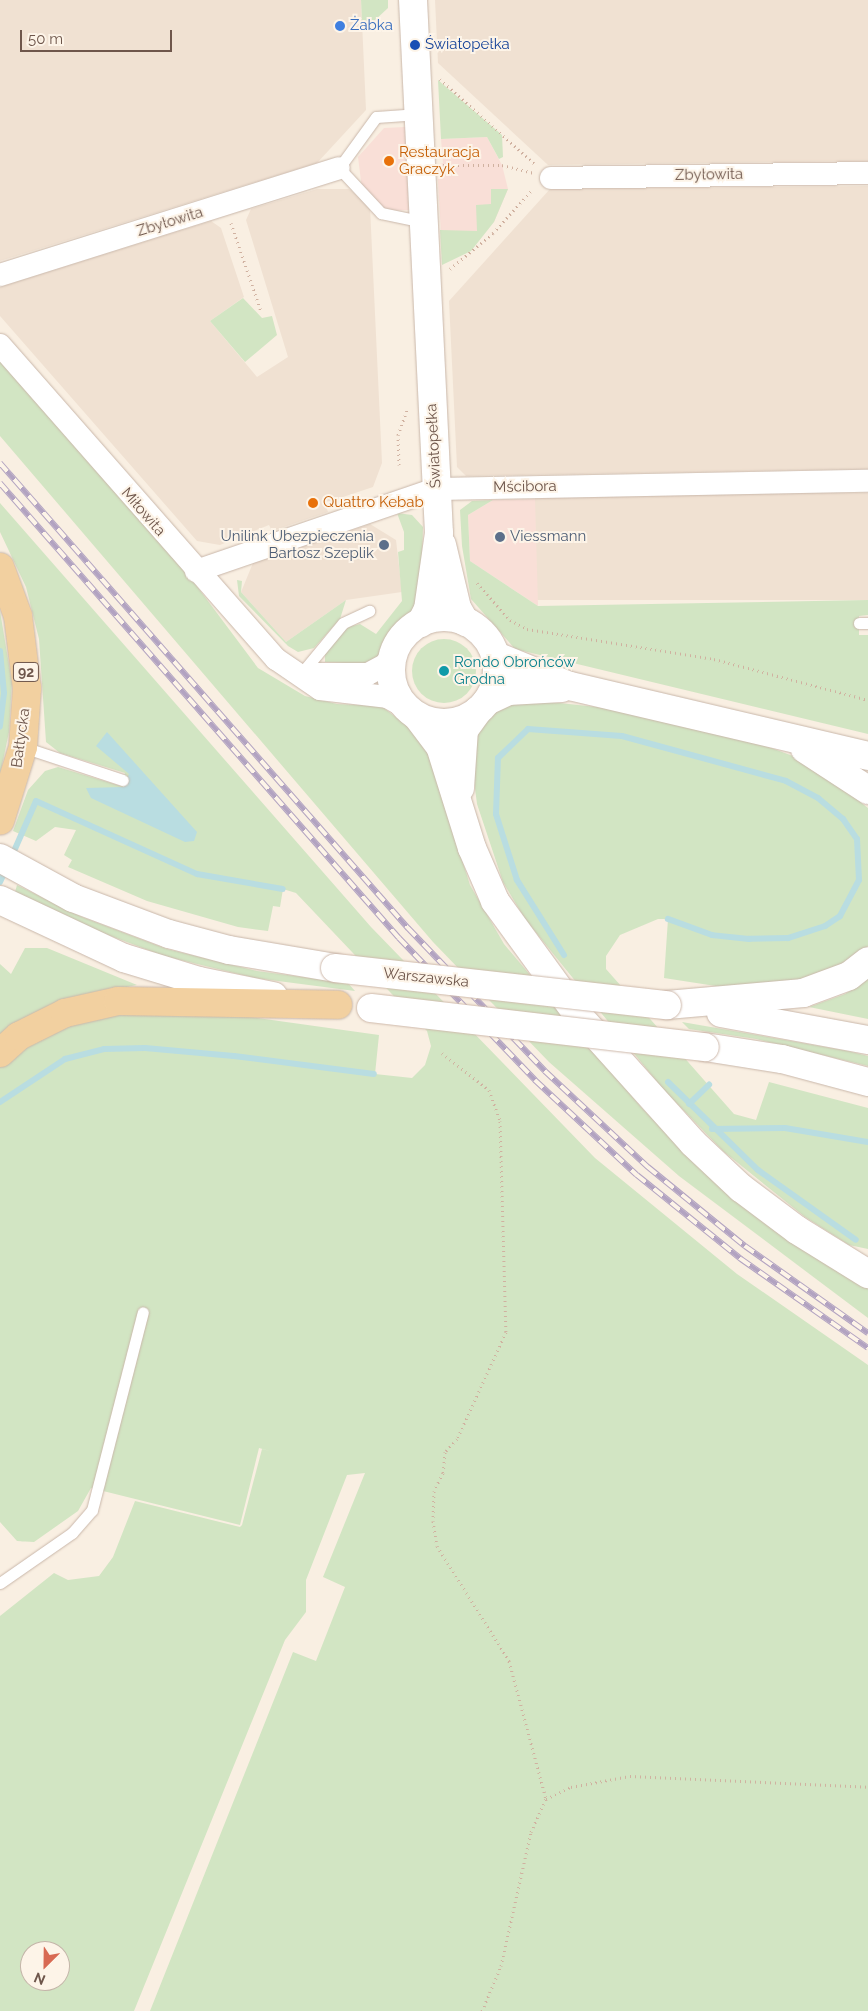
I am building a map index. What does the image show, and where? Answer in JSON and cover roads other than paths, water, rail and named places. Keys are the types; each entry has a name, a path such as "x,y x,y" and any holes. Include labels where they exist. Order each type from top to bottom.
{"main road":[{"name":"Światopełka","path":"413,0 439,533 456,604 465,622"},
{"name":"Światopełka","path":"421,623 428,609 439,533"},
{"name":"Bałtycka","path":"0,567 18,616 25,653 23,747 0,821"},
{"path":"458,794 464,730 482,706 496,680 496,656 486,637 465,622 441,618 421,623 404,636 394,652 392,680 412,712 435,735 458,794 472,848 495,900 577,1014 673,1123 741,1188 797,1230 868,1274"},
{"path":"496,656 570,686 868,756"},
{"path":"412,712 448,723 508,691 570,686"},
{"path":"784,737 838,767 868,790"},
{"name":"Warszawska","path":"0,858 73,898 169,934 229,950 335,968 667,1006 868,1040"},
{"path":"4,903 79,940 149,966 234,989 338,1005 705,1047 790,1061 868,1082"},
{"path":"667,1006 803,993 849,976 868,960"},
{"path":"0,1053 19,1036 65,1013 118,1001 338,1005"}],"street":[{"name":"Zbyłowita","path":"0,275 339,168"},
{"name":"Zbyłowita","path":"550,178 868,173"},
{"name":"Miłowita","path":"0,345 262,647 298,674 326,691 386,697 412,712"},
{"name":"Mścibora","path":"196,571 436,489 868,481"},
{"path":"298,674 339,677 368,674 385,665 394,652"}],"lane":[{"path":"419,114 376,117 339,168 381,213 424,222"},
{"path":"298,674 343,623 369,612"},
{"path":"23,747 123,780"},
{"path":"0,1583 72,1533 92,1510 143,1312"}],"water":[{"path":"107,732 197,832 194,841 185,842 91,798 86,788 123,787 129,774 96,746"}],"waterway":[{"path":"0,651 4,693 0,727"},
{"path":"564,955 517,880 496,814 498,758 528,729 622,736 786,781 818,798 843,819 857,839 859,880 840,916 825,926 788,938 749,939 712,935 668,919"},
{"path":"11,858 36,801 197,874 283,889"},
{"path":"0,882 6,869"},
{"path":"0,1102 65,1059 104,1049 145,1048 234,1056 374,1074"},
{"path":"668,1082 758,1170 856,1240"},
{"path":"689,1104 709,1085"},
{"path":"712,1129 785,1128 868,1142"}],"railway":[{"path":"0,463 408,928 545,1071 648,1167 745,1246 868,1333"},
{"path":"0,483 399,938 535,1080 637,1175 741,1259 868,1348"}],"place":[{"name":"Żabka","path":"340,26"},
{"name":"Światopełka","path":"415,45"},
{"name":"Restauracja Graczyk","path":"389,161"},
{"name":"Quattro Kebab","path":"313,503"},
{"name":"Viessmann","path":"500,537"},
{"name":"Unilink Ubezpieczenia Bartosz Szeplik","path":"384,545"},
{"name":"Rondo Obrońców Grodna","path":"444,671"}]}
